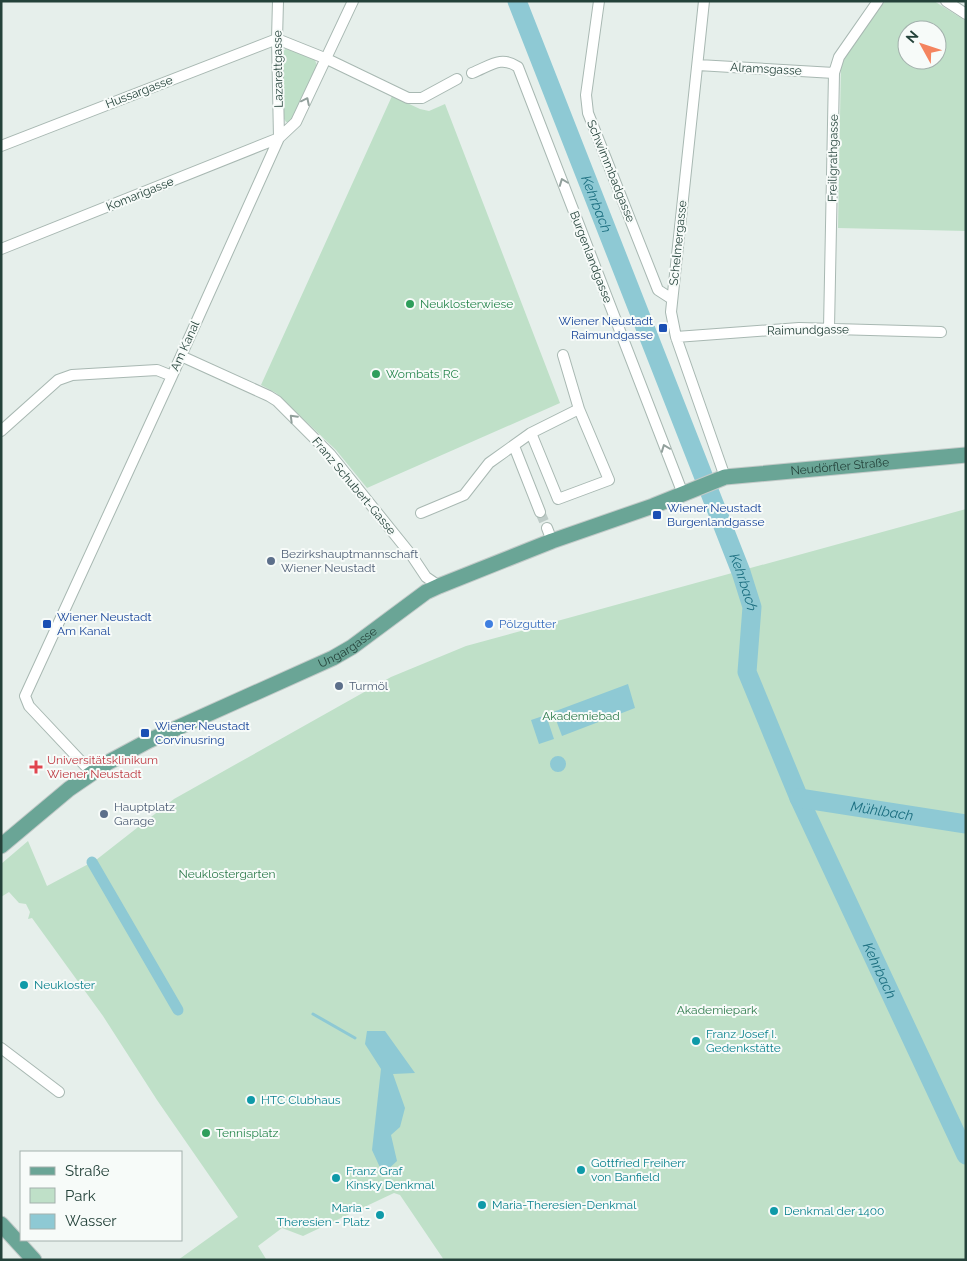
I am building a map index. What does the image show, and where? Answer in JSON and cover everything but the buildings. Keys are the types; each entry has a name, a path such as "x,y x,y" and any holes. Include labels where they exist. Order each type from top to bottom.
{"main road":[{"name":"Neudörfler Straße","path":"713,482 966,455"},
{"name":"Ungargasse","path":"1,846 69,789 92,773 148,741 333,658 352,647 426,592 549,535 653,506 713,482"},
{"path":"1,1224 34,1260"}],"street":[{"name":"Lazarettgasse","path":"278,1 276,39 279,138"},
{"name":"Am Kanal","path":"92,773 29,706 25,696 279,138 296,122 353,1"},
{"name":"Schwimmbadgasse","path":"599,1 586,95 588,113 658,290 672,299"},
{"name":"Schelmergasse","path":"704,1 672,299 672,324 713,482"},
{"name":"Freiligrathgasse","path":"829,328 834,73 839,57 878,1"},
{"path":"946,1 966,14"},
{"path":"276,39 327,59 408,98 422,98 452,82"},
{"name":"Hussargasse","path":"1,146 276,39"},
{"name":"Burgenlandgasse","path":"472,73 500,61 510,61 518,68 683,494"},
{"name":"Alramsgasse","path":"698,65 834,73"},
{"name":"Komarigasse","path":"1,249 279,138"},
{"name":"Raimundgasse","path":"676,337 799,328 941,332"},
{"path":"531,433 558,499 609,480 579,409 563,355"},
{"name":"Franz Schubert-Gasse","path":"181,356 269,396 277,402 330,454 412,556 426,577 439,586"},
{"path":"1,431 58,380 72,375 156,370 172,376"},
{"path":"421,513 464,496 489,463 531,433 579,409"},
{"path":"514,446 540,512"},
{"path":"1,1048 59,1092"}],"green space":[{"path":"885,1 934,1 966,21 966,231 838,228 841,63"},
{"path":"287,47 314,58 317,65 296,115 290,122 286,122 283,117 283,52"},
{"name":"Neuklosterwiese","path":"392,96 420,109 429,111 445,104 560,403 367,488 336,450 276,393 261,385"},
{"name":"Akademiepark","path":"966,509 966,1260 444,1260 400,1195 394,1193 303,1236 282,1228 258,1246 265,1260 178,1260 238,1217 157,1100 103,1016 32,918 28,919 30,912 26,904 19,903 9,892 1,897 1,864 28,841 47,886 96,860 174,799 391,677 466,646"}],"water":[{"path":"628,684 635,708 562,736 553,712"},
{"path":"546,715 554,739 539,744 531,720"},
{"path":"558,756 564,758 566,764 564,770 558,772 552,770 550,764 552,758"},
{"path":"367,1031 385,1031 415,1073 393,1074 405,1108 400,1127 391,1135 397,1161 383,1174 372,1150 381,1069 365,1044"}],"waterway":[{"name":"Kehrbach","path":"517,1 741,572 752,607 747,672 799,798 966,1155"},
{"name":"Mühlbach","path":"799,798 966,824"},
{"path":"92,862 178,1010"},
{"path":"313,1014 355,1038"}],"tunnel":[{"path":"540,512 547,528"}],"place":[{"name":"Neuklosterwiese","path":"410,304"},
{"name":"Wiener Neustadt Raimundgasse","path":"663,328"},
{"name":"Wombats RC","path":"376,374"},
{"name":"Wiener Neustadt Burgenlandgasse","path":"657,515"},
{"name":"Bezirkshauptmannschaft Wiener Neustadt","path":"271,561"},
{"name":"Wiener Neustadt Am Kanal","path":"47,624"},
{"name":"Pölzgutter","path":"489,624"},
{"name":"Turmöl","path":"339,686"},
{"name":"Wiener Neustadt Corvinusring","path":"145,733"},
{"name":"Universitätsklinikum Wiener Neustadt","path":"36,767"},
{"name":"Hauptplatz Garage","path":"104,814"},
{"name":"Neukloster","path":"24,985"},
{"name":"Franz Josef I. Gedenkstätte","path":"696,1041"},
{"name":"HTC Clubhaus","path":"251,1100"},
{"name":"Tennisplatz","path":"206,1133"},
{"name":"Gottfried Freiherr von Banfield","path":"581,1170"},
{"name":"Franz Graf Kinsky Denkmal","path":"336,1178"},
{"name":"Maria-Theresien-Denkmal","path":"482,1205"},
{"name":"Denkmal der 1400","path":"774,1211"},
{"name":"Maria - Theresien - Platz","path":"380,1215"}],"park label":[{"name":"Akademiebad","path":"581,716"},
{"name":"Neuklostergarten","path":"227,874"}]}
